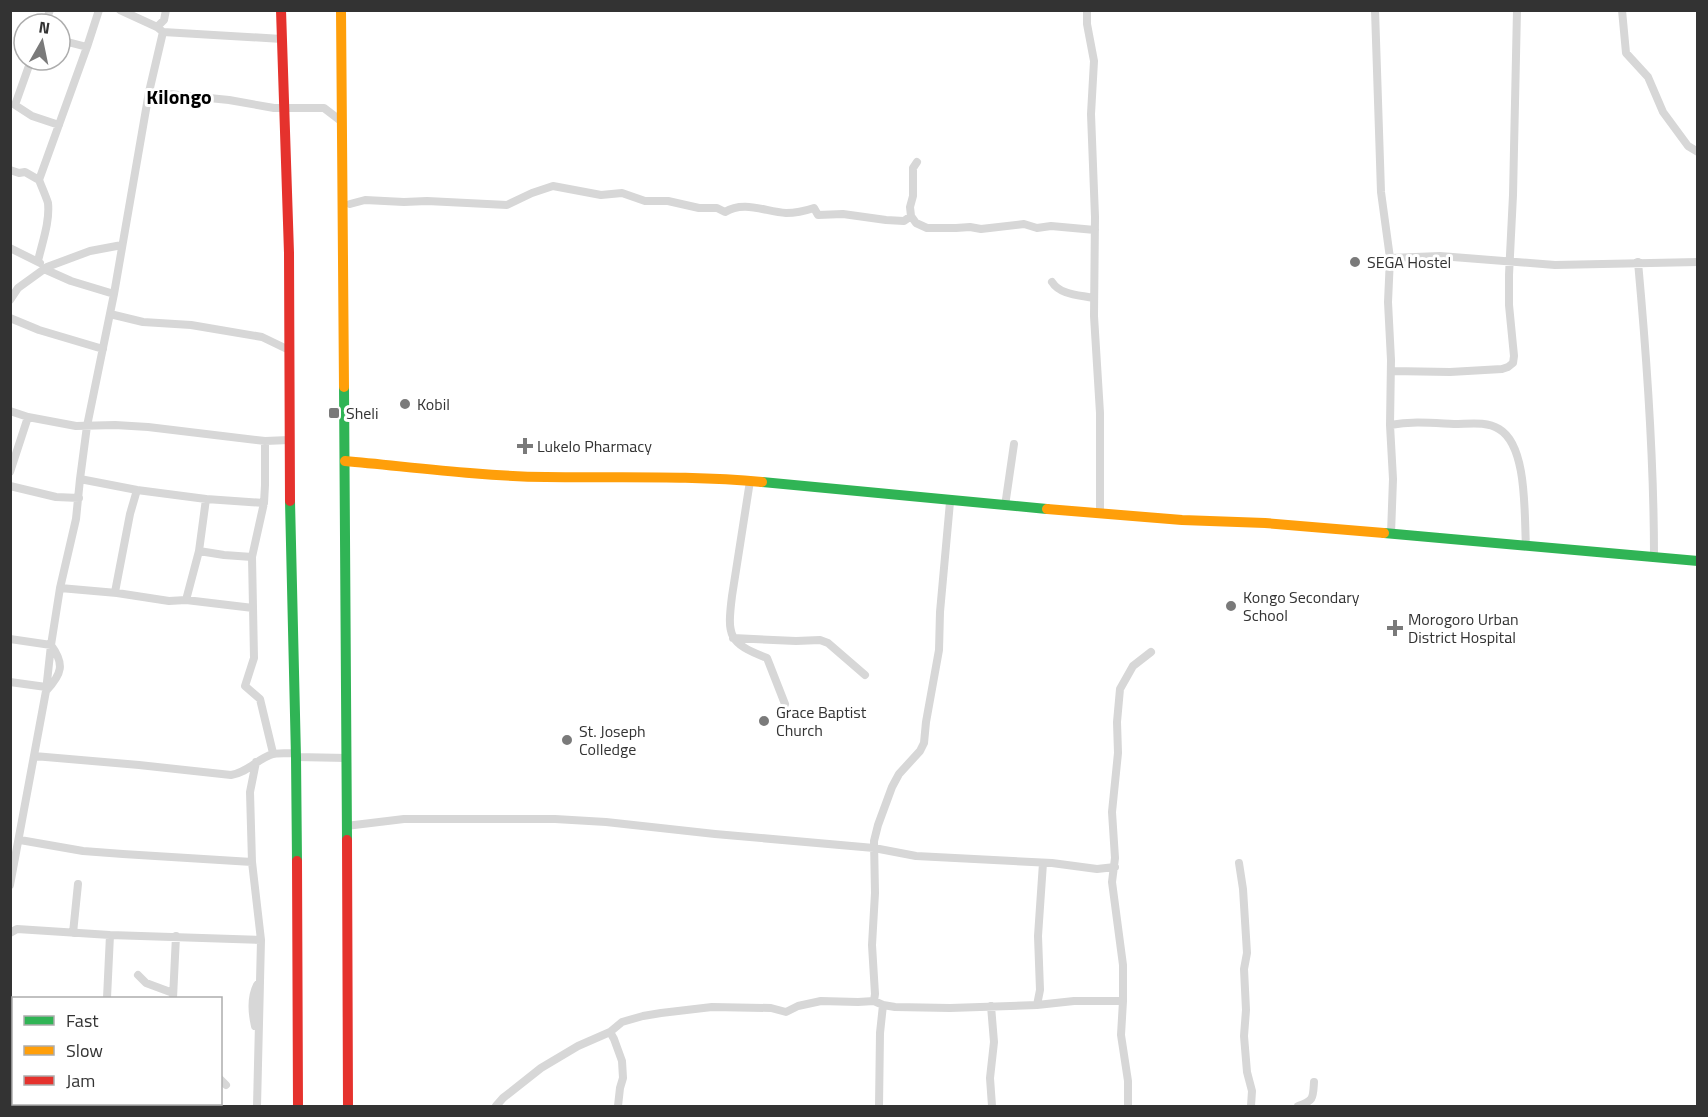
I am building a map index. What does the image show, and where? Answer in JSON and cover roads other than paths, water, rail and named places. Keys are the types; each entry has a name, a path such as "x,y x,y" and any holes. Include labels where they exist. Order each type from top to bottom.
{"main road":[{"path":"281,10 289,253 289,440 296,755 298,1107"},
{"path":"341,10 348,1107"},
{"path":"345,461 533,476 722,478 950,502 1264,523 1698,561"}],"street":[{"path":"38,261 48,218 48,201 39,180 99,10"},
{"path":"120,10 160,29 282,39"},
{"path":"10,885 46,689 60,588 76,519 87,426 114,294 160,29 166,10"},
{"path":"1087,10 1087,24 1094,61 1091,114 1095,230 1093,298 1100,413 1100,513"},
{"path":"1375,10 1382,192 1390,258 1388,302 1393,479 1391,534"},
{"path":"1391,371 1475,371 1508,367 1513,363 1509,262 1514,195 1516,10"},
{"path":"1622,10 1626,52 1648,77 1663,112 1688,146 1698,152"},
{"path":"72,44 87,48"},
{"path":"27,72 15,105 32,116 59,125"},
{"path":"149,92 229,100 274,108 324,108 341,121"},
{"path":"916,162 914,196 910,207 911,216 916,223 927,228 970,226 981,229 1024,225 1037,228 1051,226 1095,230"},
{"path":"10,170 25,172 39,180"},
{"path":"351,204 365,200 507,205 553,186 600,195 622,193 645,201 668,201 699,208 717,208 725,212 732,208 750,207 784,213 814,208 818,215 843,214 904,221 911,216"},
{"path":"10,300 18,288 45,268 90,251 122,245"},
{"path":"10,248 38,261 45,268 71,281 114,294"},
{"path":"1390,258 1440,256 1555,265 1698,262"},
{"path":"1638,262 1653,478 1654,557"},
{"path":"1052,282 1054,286 1069,293 1093,298"},
{"path":"110,314 143,322 191,325 262,337 289,350"},
{"path":"10,318 39,330 103,349"},
{"path":"10,411 28,417 76,426 115,424 265,441 289,440"},
{"path":"10,472 28,417"},
{"path":"1390,425 1417,422 1475,424 1489,425 1501,430 1512,441 1518,457 1522,481 1526,546"},
{"path":"265,441 266,486 252,557 254,658 245,686 260,699 273,753"},
{"path":"1005,506 1014,444"},
{"path":"80,479 137,490 206,499 264,503"},
{"path":"750,481 730,610 730,624 733,638 741,647 767,658 785,704"},
{"path":"10,486 56,497 79,498"},
{"path":"115,592 137,490"},
{"path":"186,600 199,551 206,499"},
{"path":"874,1001 872,945 875,893 874,849 878,825 892,787 899,774 920,751 924,743 939,650 940,612 950,502"},
{"path":"199,551 252,557"},
{"path":"60,588 253,608"},
{"path":"733,638 820,640 828,643 865,675"},
{"path":"10,639 51,645 60,657 60,669 56,679 46,689"},
{"path":"1128,1107 1128,1081 1121,1035 1123,965 1112,882 1116,858 1112,812 1118,753 1120,689 1133,666 1151,652"},
{"path":"10,682 46,689"},
{"path":"34,756 231,775 243,773 256,762 273,753 347,758"},
{"path":"256,762 250,792 252,862 261,940 256,1107"},
{"path":"346,826 404,819 555,819 874,849 916,856 1052,863 1097,869 1115,867"},
{"path":"16,846 252,862"},
{"path":"1239,862 1243,889 1246,953 1244,1035 1247,1072 1252,1091 1251,1107"},
{"path":"1037,1005 1040,990 1038,936 1042,863"},
{"path":"73,933 78,884"},
{"path":"13,930 261,940"},
{"path":"107,997 110,935"},
{"path":"138,975 146,983 173,996 176,936"},
{"path":"496,1107 503,1098 541,1068 578,1046 610,1032 622,1022 643,1016 695,1008 771,1008 786,1012 798,1006 821,1001 874,1001 883,1005 950,1008 1037,1005 1074,1001 1123,1001"},
{"path":"879,1107 880,1033 883,1005"},
{"path":"991,1006 994,1042 990,1078 992,1107"},
{"path":"610,1032 622,1062 623,1077 618,1107"},
{"path":"1298,1107 1312,1099 1314,1082"}],"place":[{"name":"SEGA Hostel","path":"1355,262"},
{"name":"Kobil","path":"405,404"},
{"name":"Sheli","path":"334,413"},
{"name":"Lukelo Pharmacy","path":"525,446"},
{"name":"Kongo Secondary School","path":"1231,606"},
{"name":"Morogoro Urban District Hospital","path":"1395,628"},
{"name":"Grace Baptist Church","path":"764,721"},
{"name":"St. Joseph Colledge","path":"567,740"}],"district":[{"name":"Kilongo","path":"179,96"}]}
